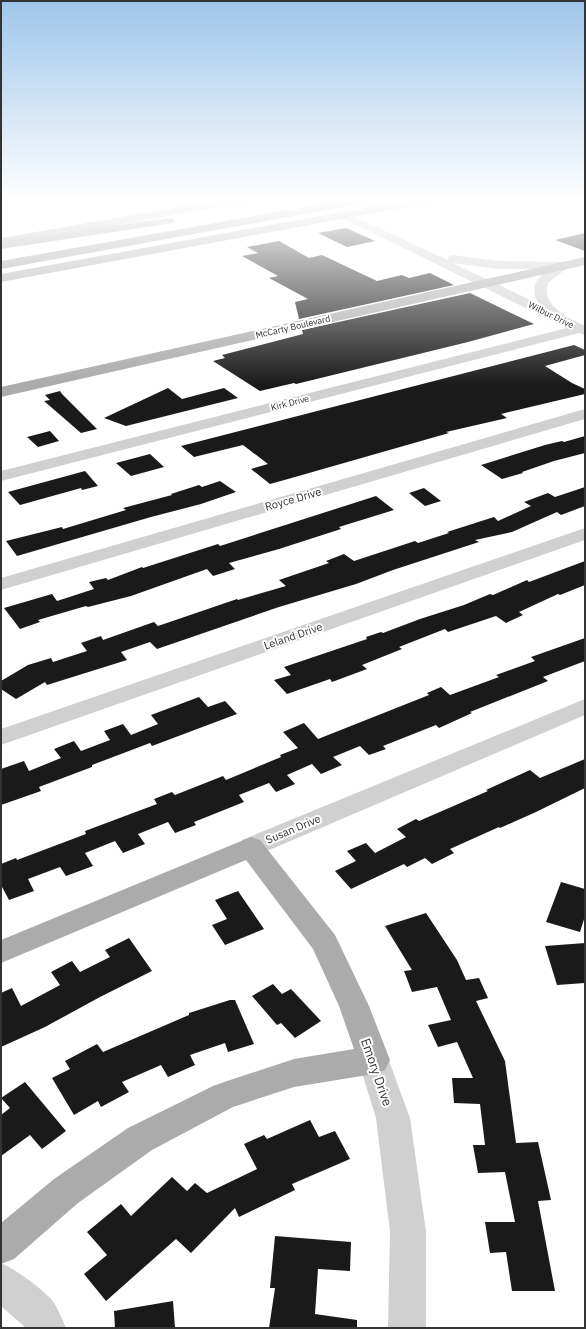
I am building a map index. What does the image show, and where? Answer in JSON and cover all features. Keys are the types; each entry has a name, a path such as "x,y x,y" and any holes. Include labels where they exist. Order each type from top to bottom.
{"highway":[{"path":"1,265 23,261"},
{"path":"1,278 13,273 68,261"}],"main road":[{"path":"1,278 93,261"},
{"name":"McCarty Boulevard","path":"1,392 585,261"},
{"name":"Susan Drive","path":"1,952 251,847"},
{"name":"Emory Drive","path":"251,847 325,943 354,1006 374,1060"},
{"path":"1,1246 66,1191 140,1139 224,1096 294,1073 374,1060"}],"street":[{"name":"Wilbur Drive","path":"439,261 582,330"},
{"path":"464,261 512,266 563,265"},
{"path":"560,319 545,305 541,299 539,291 541,283 547,276 563,265"},
{"name":"Kirk Drive","path":"1,476 582,330"},
{"name":"Royce Drive","path":"1,584 585,414"},
{"name":"Leland Drive","path":"1,737 585,534"},
{"name":"Susan Drive","path":"251,847 585,706"},
{"name":"Emory Drive","path":"374,1060 392,1118 408,1232 407,1328"},
{"path":"1,1281 38,1313 47,1328"}],"building":[{"path":"251,261 335,261 377,281 402,275 409,278 430,273 454,285 299,319 295,302 308,299 269,278 278,276"},
{"path":"470,293 534,324 468,342 296,384 294,383 260,391 213,361 225,358 222,355 303,334 302,330"},
{"path":"574,345 585,350 585,355 545,366 572,383 585,389 585,394 501,414 507,418 446,432 449,433 270,484 251,469 268,464 243,445 194,457 181,446"},
{"path":"168,388 182,399 224,388 238,398 126,426 104,418"},
{"path":"60,391 97,429 81,433 44,401 50,400 45,395"},
{"path":"50,431 59,441 38,447 27,437"},
{"path":"585,436 585,453 554,461 502,479 481,465 545,445 562,441 564,442"},
{"path":"150,454 164,467 131,476 116,463"},
{"path":"85,471 98,486 82,490 81,488 20,505 8,492"},
{"path":"220,481 236,492 201,504 17,556 6,541 62,527 63,529 126,510 123,508 172,495 171,494 199,485 202,487"},
{"path":"585,487 585,506 561,515 557,512 512,532 475,540 479,542 393,570 356,584 279,607 157,649 150,642 121,652 127,660 47,685 45,682 16,699 1,689 1,681 28,665 51,658 53,662 87,651 81,643 101,636 103,640 154,622 158,626 237,599 238,600 286,586 279,580 329,563 326,561 344,554 354,561 415,541 418,543 494,517 498,521 531,506 524,502 548,493 555,497"},
{"path":"424,488 441,501 425,506 409,493"},
{"path":"376,496 394,510 339,527 341,529 279,549 229,563 235,569 213,576 207,569 131,596 88,607 86,606 38,620 40,622 20,629 4,608 52,594 57,601 94,589 89,582 106,578 108,580 142,567 143,568 218,544 220,546"},
{"path":"585,561 585,585 560,595 558,594 519,612 523,615 506,623 496,616 448,632 445,629 399,647 402,649 362,665 367,669 332,682 330,679 287,694 274,680 291,675 284,667 367,639 366,637 381,632 383,633 464,605 490,594 493,595 527,580 529,582"},
{"path":"585,638 585,661 543,677 548,681 470,712 472,713 439,728 436,725 383,746 386,749 369,755 360,746 333,757 342,765 321,774 312,764 287,775 295,784 276,792 269,783 239,795 244,802 194,822 196,825 175,833 168,822 138,834 145,844 123,853 115,841 85,853 93,866 66,876 60,867 28,879 34,891 9,900 1,885 1,864 16,858 17,860 86,834 85,831 157,804 154,799 172,792 175,795 223,776 226,780 281,757 280,755 298,748 283,732 304,723 318,739 429,695 427,693 441,687 450,695 499,677 496,675 535,661 531,657"},
{"path":"199,697 208,707 225,701 237,714 152,746 150,743 92,765 92,767 39,787 41,791 1,805 1,769 24,761 29,771 61,758 54,749 74,741 81,751 110,740 104,731 123,724 131,735 158,724 151,715"},
{"path":"585,759 585,788 536,812 450,849 454,853 432,864 425,858 407,867 404,864 351,889 335,871 356,861 347,851 366,843 375,853 406,837 397,829 416,819 419,821 488,791 486,790 530,770 540,778"},
{"path":"561,882 585,889 585,916 580,932 546,922"},
{"path":"238,891 264,929 225,945 212,925 227,919 215,900"},
{"path":"426,913 457,960 466,980 479,978 488,998 476,1001 505,1061 516,1143 538,1142 551,1200 538,1201 555,1291 512,1291 506,1252 490,1253 485,1222 515,1222 505,1172 478,1173 473,1145 485,1145 480,1104 454,1103 452,1078 473,1078 457,1042 438,1047 428,1025 451,1020 437,987 412,992 404,971 412,970 385,926"},
{"path":"129,938 152,971 45,1027 1,1047 1,993 12,988 21,1006 60,985 51,972 72,961 80,972 110,957 105,950"},
{"path":"585,943 585,983 557,985 545,946"},
{"path":"273,984 282,994 291,989 321,1021 295,1038 281,1023 277,1025 252,996"},
{"path":"230,1000 235,1000 254,1044 228,1052 225,1043 190,1055 195,1065 168,1077 161,1065 122,1082 129,1092 101,1107 98,1101 74,1115 52,1078 70,1069 65,1061 97,1044 103,1052 189,1015 189,1013"},
{"path":"25,1082 66,1131 42,1149 30,1135 1,1156 1,1115 10,1108 1,1098"},
{"path":"310,1120 319,1137 335,1131 350,1159 292,1184 295,1190 239,1217 235,1208 191,1253 176,1239 106,1301 84,1274 107,1255 87,1232 121,1204 131,1216 172,1177 187,1191 195,1183 207,1193 257,1169 244,1144 264,1135 267,1139"},
{"path":"275,1236 351,1242 350,1271 318,1269 315,1314 357,1320 357,1328 269,1328 275,1288 270,1288"},
{"path":"173,1301 175,1328 115,1328 114,1311"}]}
